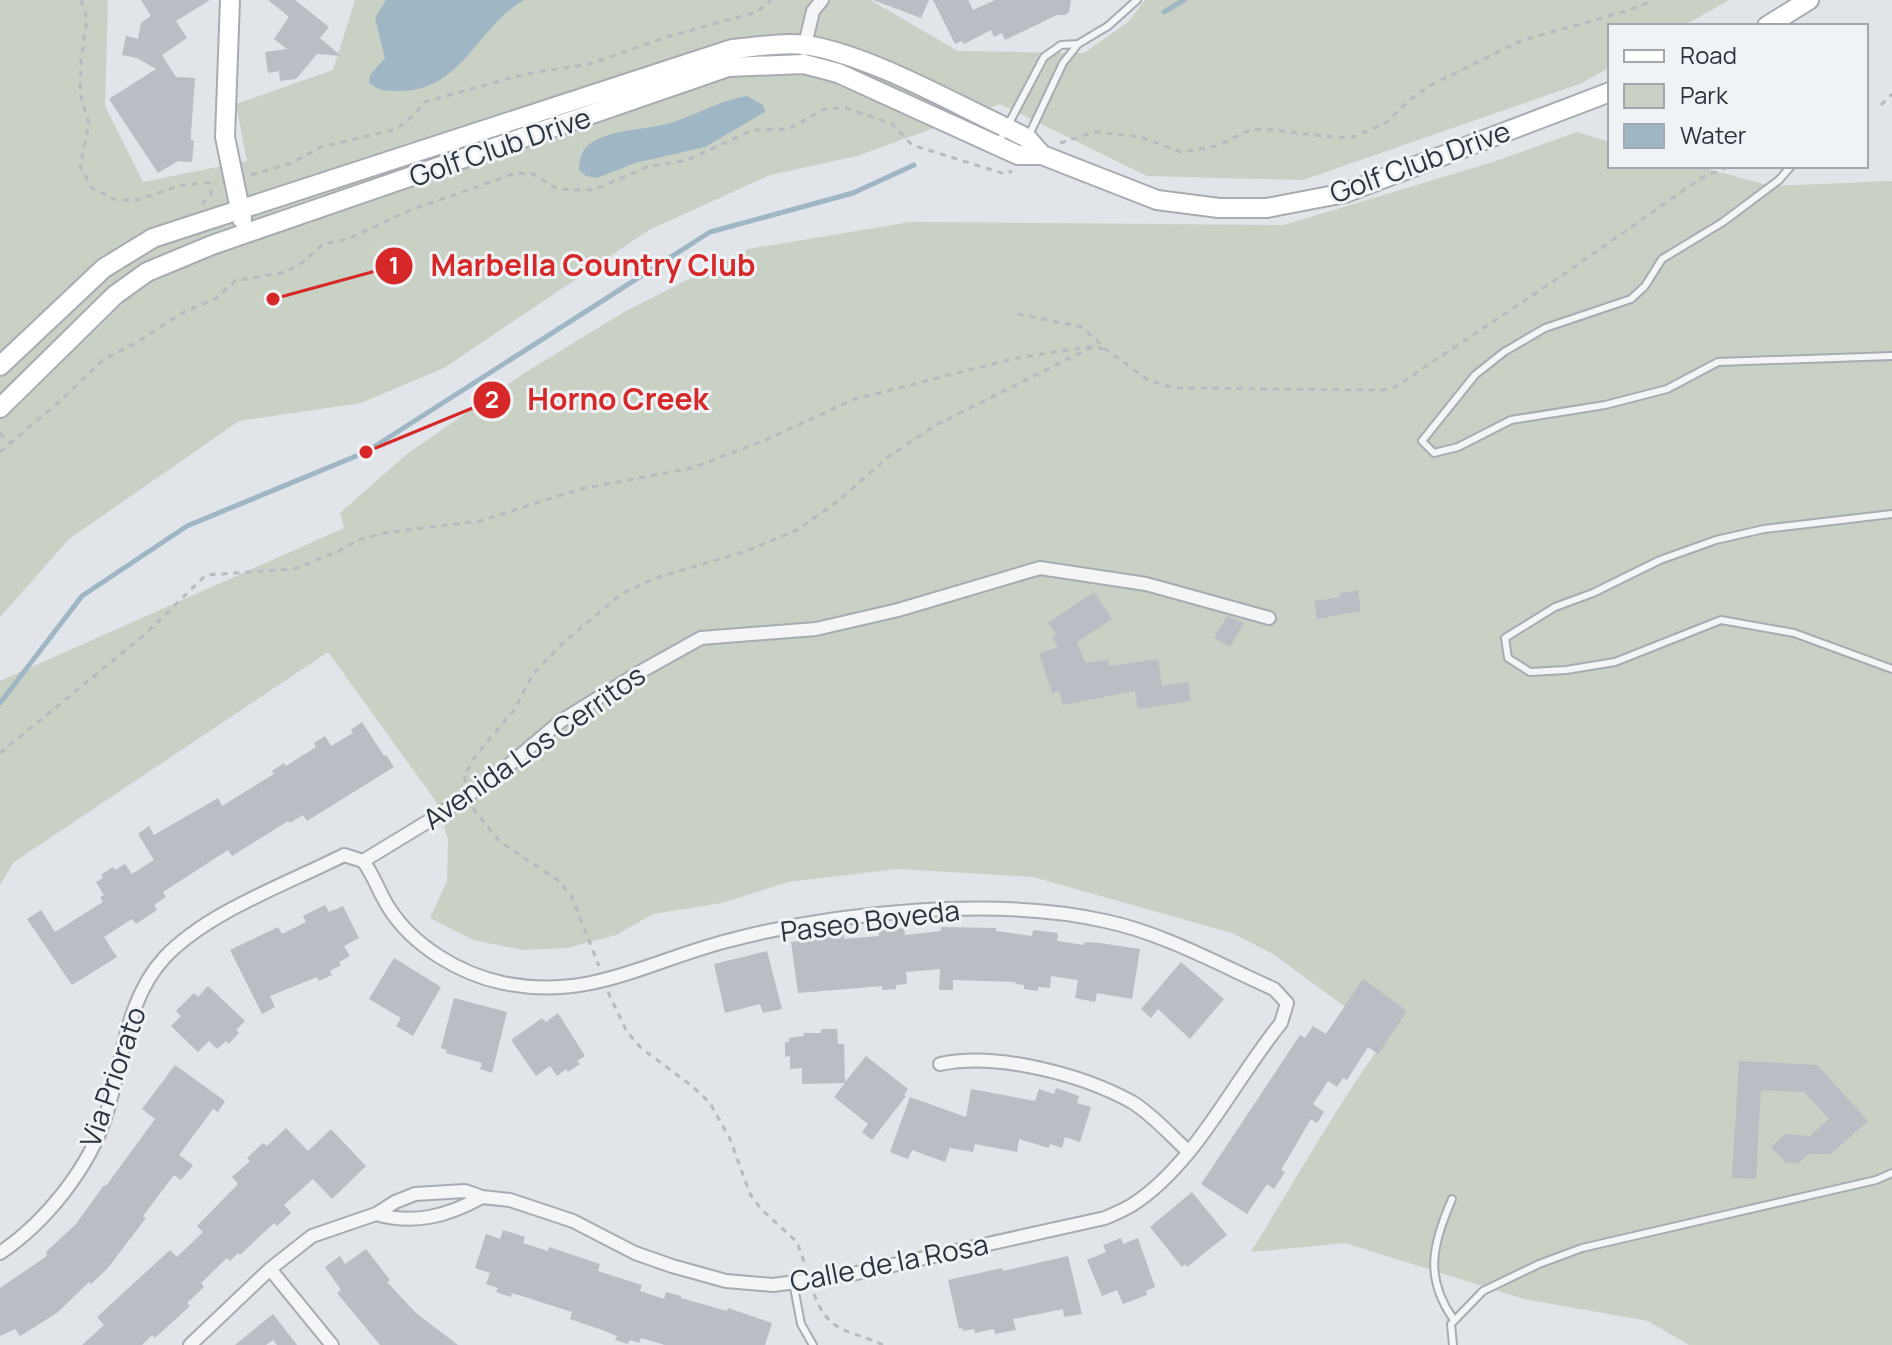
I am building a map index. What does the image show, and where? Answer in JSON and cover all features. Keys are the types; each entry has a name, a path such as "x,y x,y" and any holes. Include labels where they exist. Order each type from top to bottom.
{"street":[{"path":"230,0 225,137 238,210 248,233"},
{"path":"804,54 813,11 822,0"},
{"path":"1770,24 1809,0"},
{"name":"Golf Club Drive","path":"0,366 104,268 153,238 732,49 804,54 873,66 1027,138 1042,155 1157,200 1219,208 1267,208 1345,193 1608,93"},
{"name":"Golf Club Drive","path":"0,408 115,295 147,272 248,233 728,67 804,54 838,73 997,145 1016,163 1042,155"},
{"name":"Avenida Los Cerritos","path":"363,861 487,782 561,721 701,638 816,629 898,610 1040,568 1146,584 1269,618"},
{"name":"Via Priorato","path":"0,1253 30,1229 71,1182 87,1156 105,1118 131,1015 163,959 188,935 219,916 344,855 363,861"},
{"name":"Paseo Boveda","path":"363,861 390,910 413,936 443,959 504,983 534,986 572,986 604,981 726,941 896,912 1045,911 1107,921 1161,939 1274,989 1287,1003 1281,1023 1188,1151"},
{"path":"940,1064 963,1059 1059,1071 1134,1103 1188,1151"},
{"name":"Calle de la Rosa","path":"190,1345 270,1269 312,1236 376,1214 415,1194 465,1191 482,1197 510,1200 573,1221 635,1253 726,1281 773,1285 944,1255 1105,1218 1141,1198 1188,1151"},
{"name":"Calle de la Rosa","path":"376,1214 399,1221 421,1219 467,1206 482,1197"},
{"path":"270,1269 332,1345"}],"lane":[{"path":"1016,163 1063,63 1078,44 1108,26 1137,0"},
{"path":"997,145 1044,57 1061,45 1078,44"},
{"path":"1789,168 1779,180 1723,222 1662,259 1645,286 1631,299 1545,328 1504,352 1475,375 1422,441 1434,453 1458,447 1511,420 1605,405 1667,389 1718,362 1892,356"},
{"path":"1892,514 1764,529 1716,540 1660,560 1593,593 1555,607 1505,638 1508,658 1530,672 1566,670 1615,662 1721,620 1794,633 1892,669"},
{"path":"1453,1345 1451,1324 1483,1291 1539,1264 1582,1248 1861,1183 1892,1173"},
{"path":"1452,1199 1439,1227 1434,1252 1435,1283 1441,1302 1454,1320"},
{"path":"793,1282 801,1324 813,1345"}],"path":[{"path":"81,0 87,19 80,93 89,124 80,166 92,188 116,200 138,200 181,185 232,180 292,163 321,147 397,129 424,102 525,74 589,64 670,36 757,12 771,0"},
{"path":"1042,155 1063,142 1095,132 1141,137 1181,152 1217,146 1247,131 1264,129 1353,137 1386,123 1409,100 1433,84 1523,40 1627,11 1654,0"},
{"path":"1881,105 1892,94"},
{"path":"0,452 103,360 184,312 215,299 235,281 285,272 302,263 323,244 348,239 408,211 516,173 533,174 557,189 593,190 647,167 687,160 753,130 789,129 824,109 846,108 892,124 912,145 1005,174 1016,163"},
{"path":"1018,314 1082,327 1108,351 1148,380 1174,388 1382,390 1395,387 1701,178 1725,168"},
{"path":"0,753 143,636 206,575 294,569 371,536 480,521 580,489 692,468 768,439 852,400 1016,358 1094,346 1108,351"},
{"path":"0,433 11,444"},
{"path":"604,981 627,1032 641,1048 692,1086 710,1103 722,1121 750,1194 761,1209 797,1242 821,1311 839,1329 883,1345"}],"green space":[{"path":"0,0 108,0 105,106 143,182 247,161 236,104 333,70 355,0 870,0 958,51 1084,53 1128,22 1145,0 1729,0 1687,24 1608,24 1608,68 1582,83 1303,180 1147,176 1000,104 857,156 770,175 649,230 444,368 361,403 239,421 69,539 0,617"},
{"path":"1577,132 1608,141 1608,168 1704,168 1771,186 1892,181 1892,1345 1689,1345 1648,1321 1524,1299 1345,1243 1251,1252 1378,1049 1366,1022 1273,954 1232,933 1033,877 897,869 788,882 722,903 653,914 616,935 567,948 523,950 473,940 430,918 447,881 448,839 435,800 328,652 14,862 0,885 0,681 344,528 340,513 407,454 526,372 624,312 748,249 910,222 1284,225 1493,162"}],"water":[{"path":"386,0 524,0 508,11 441,79 424,87 390,91 369,83 370,75 385,58 375,18"},
{"path":"747,96 763,105 765,112 705,147 635,163 597,178 586,176 579,170 585,148 601,138 666,124 728,100"}],"building":[{"path":"141,0 210,0 176,21 187,38 162,55 176,77 195,78 191,134 194,141 192,162 178,161 158,173 109,99 156,69 137,58 122,55 126,36 138,39 141,23 151,16"},
{"path":"268,0 295,0 329,27 320,38 341,56 317,54 296,79 280,81 279,71 268,73 265,52 287,49 274,39 289,17"},
{"path":"873,0 929,0 921,18"},
{"path":"933,0 968,0 973,10 995,0 1071,0 1069,12 1065,15 1057,15 1005,40 1002,33 994,37 991,30 964,44 962,41 955,44"},
{"path":"1358,590 1361,611 1317,619 1314,601 1341,597 1340,593"},
{"path":"1094,592 1112,619 1077,642 1085,663 1108,660 1109,666 1158,659 1162,686 1188,682 1191,701 1138,709 1135,691 1063,705 1059,691 1052,693 1039,654 1058,647 1052,638 1057,635 1048,623"},
{"path":"1227,616 1244,623 1230,647 1214,638"},
{"path":"362,722 394,767 307,821 303,815 290,823 288,821 232,856 228,850 163,892 166,897 154,905 157,910 136,924 132,919 104,937 117,957 72,985 27,919 41,910 55,932 103,902 100,897 104,895 96,882 103,878 101,875 125,864 132,874 154,860 138,834 149,826 154,835 218,798 222,806 274,774 272,771 284,763 286,766 316,747 314,743 325,736 331,746 353,733 351,730"},
{"path":"325,905 329,912 343,906 359,938 344,946 350,956 330,971 332,975 319,981 317,977 270,996 275,1007 262,1014 230,950 278,927 282,934 306,922 303,916"},
{"path":"941,927 996,928 996,931 1032,936 1033,930 1058,933 1057,941 1140,949 1132,999 1097,993 1095,1002 1075,998 1078,980 1051,976 1050,988 1038,987 1038,991 1024,989 1024,985 1016,982 953,980 953,990 939,990 940,969 906,972 907,984 896,985 896,989 882,990 882,986 798,993 791,942 844,935 844,939 879,936 879,930 904,928 905,935 941,931"},
{"path":"767,951 782,1009 763,1013 760,1004 725,1013 714,964"},
{"path":"394,958 441,987 413,1036 396,1026 401,1018 369,999"},
{"path":"1181,962 1224,999 1190,1039 1158,1009 1151,1018 1141,1009"},
{"path":"1363,979 1407,1011 1378,1054 1368,1047 1347,1080 1343,1078 1337,1087 1328,1081 1313,1104 1324,1112 1317,1123 1311,1119 1281,1170 1285,1172 1274,1189 1267,1184 1247,1214 1201,1184 1300,1035 1305,1038 1313,1026 1326,1034"},
{"path":"208,986 245,1021 229,1044 226,1041 217,1049 209,1041 198,1052 171,1026 181,1016 176,1011 194,993 198,997"},
{"path":"454,998 507,1012 492,1073 480,1069 482,1063 446,1053 447,1050 441,1048"},
{"path":"558,1013 585,1056 568,1072 566,1069 557,1076 550,1066 536,1076 511,1040 542,1018 546,1022"},
{"path":"821,1029 837,1029 838,1044 844,1044 845,1082 866,1056 908,1089 906,1096 872,1140 862,1132 868,1124 834,1097 845,1083 802,1084 802,1068 790,1069 790,1056 785,1057 785,1042 789,1042 789,1038 804,1036 803,1033 821,1033"},
{"path":"1739,1061 1817,1065 1868,1121 1831,1154 1809,1154 1798,1163 1786,1163 1771,1147 1785,1134 1810,1136 1829,1119 1804,1092 1761,1090 1756,1179 1732,1178"},
{"path":"175,1065 225,1101 218,1112 213,1109 179,1155 193,1165 181,1180 174,1175 143,1216 146,1218 107,1269 91,1284 89,1282 57,1313 20,1336 15,1329 0,1336 0,1288 47,1256 46,1252 76,1224 106,1186 155,1119 142,1109"},
{"path":"1056,1088 1079,1096 1077,1103 1091,1107 1080,1142 1065,1137 1062,1148 1050,1144 1049,1148 1019,1139 1017,1152 975,1144 973,1152 950,1148 945,1162 912,1150 908,1159 890,1152 910,1097 966,1117 971,1089 1035,1101 1039,1089 1054,1094"},
{"path":"286,1128 308,1151 331,1129 366,1166 332,1199 313,1179 284,1205 291,1213 277,1226 274,1223 240,1255 238,1253 230,1261 227,1258 201,1283 204,1287 187,1303 190,1306 155,1338 152,1335 142,1345 82,1345 104,1325 97,1317 170,1250 177,1257 203,1232 197,1226 238,1184 232,1177 250,1161 247,1158 263,1143 267,1146"},
{"path":"1192,1192 1227,1235 1187,1267 1185,1264 1182,1267 1150,1227"},
{"path":"503,1230 525,1237 523,1243 548,1251 549,1247 600,1264 598,1271 642,1285 640,1291 664,1299 666,1292 772,1323 765,1345 665,1345 641,1338 639,1343 630,1340 628,1344 615,1340 617,1336 570,1319 572,1312 512,1293 511,1297 496,1292 498,1288 486,1284 490,1273 475,1268 486,1234 500,1239"},
{"path":"1121,1238 1123,1244 1138,1238 1155,1287 1146,1291 1147,1295 1123,1304 1117,1290 1102,1296 1087,1260 1106,1252 1103,1245"},
{"path":"366,1249 390,1280 387,1282 416,1313 458,1345 380,1345 337,1293 341,1290 325,1267 340,1256 345,1264"},
{"path":"1068,1256 1082,1314 1064,1317 1063,1309 1013,1319 1016,1330 995,1334 994,1329 975,1333 974,1329 959,1329 948,1280"},
{"path":"273,1314 297,1345 277,1345 273,1340 266,1345 235,1345"}],"waterway":[{"path":"1164,12 1184,0"},
{"path":"0,703 82,596 187,526 366,452 710,232 853,193 914,165"}],"place":[{"name":"Marbella Country Club","path":"273,299"},
{"name":"Horno Creek","path":"366,452"}]}
